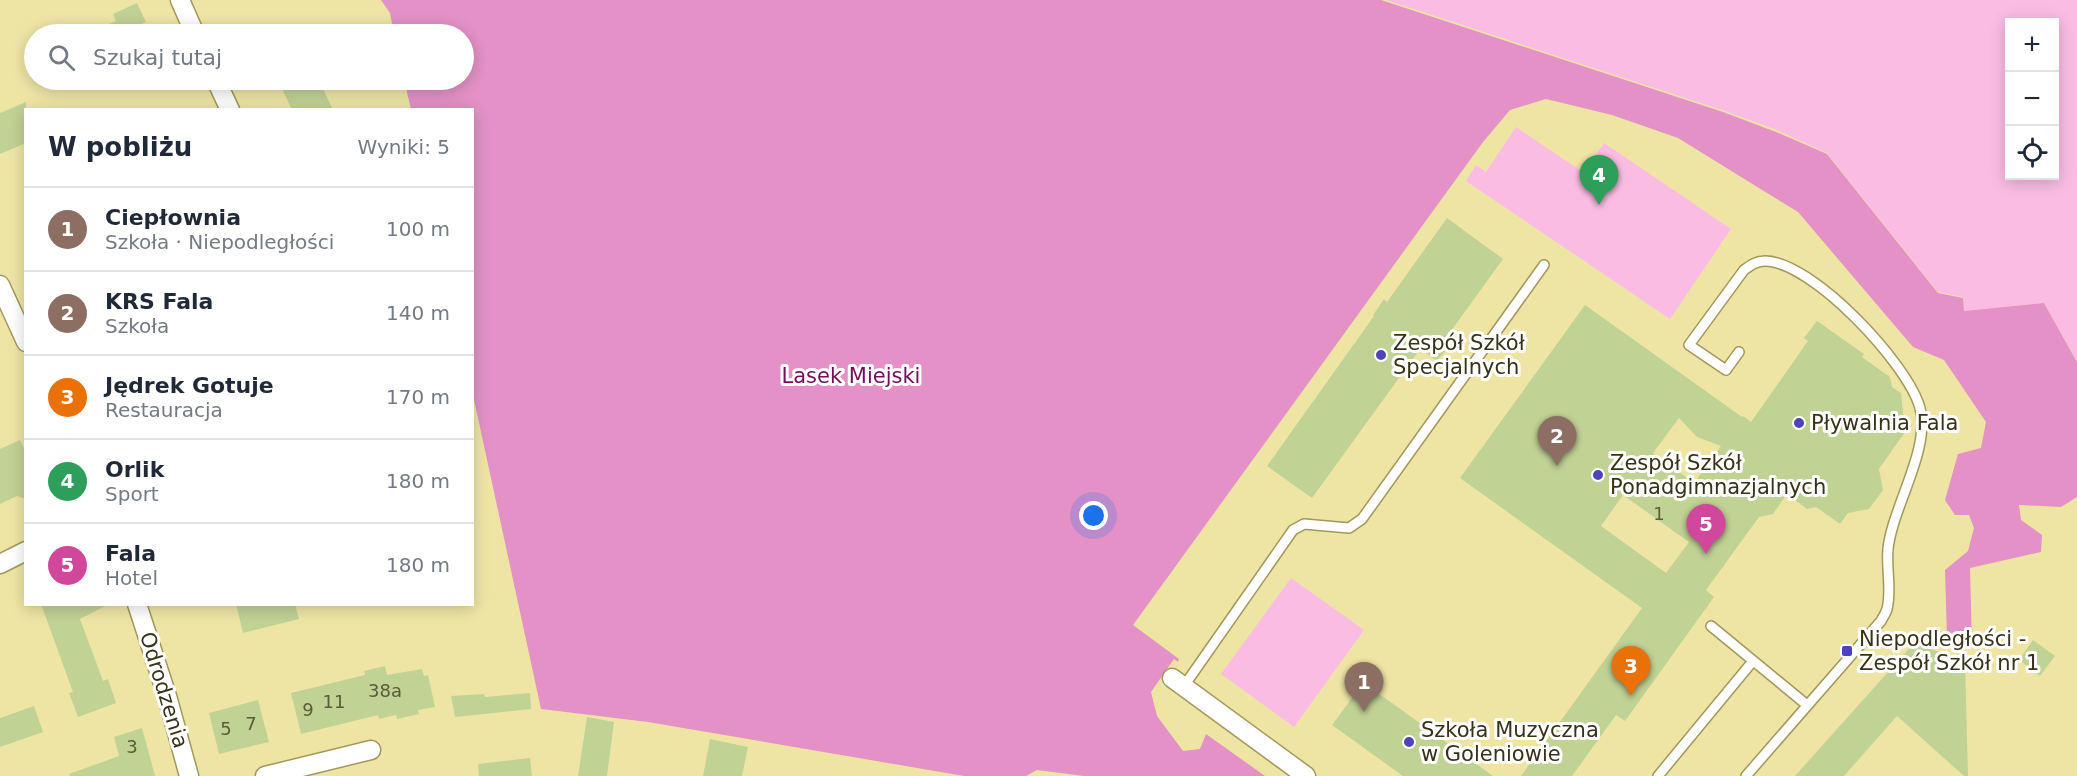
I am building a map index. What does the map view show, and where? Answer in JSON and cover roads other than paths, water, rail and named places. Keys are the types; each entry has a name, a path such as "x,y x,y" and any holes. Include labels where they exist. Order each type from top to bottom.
{"street":[{"path":"180,0 191,24"},
{"path":"221,90 229,108"},
{"path":"0,285 24,338"},
{"path":"0,564 24,552"},
{"name":"Odrodzenia","path":"138,606 168,696 189,776"},
{"path":"1178,682 1306,776"},
{"path":"265,776 371,750"}],"lane":[{"path":"1739,352 1726,370 1689,345 1744,270 1754,263 1772,262 1812,281 1845,307 1887,356 1913,392 1920,408 1921,423 1918,445 1888,546 1887,609 1881,621 1746,776"},
{"path":"1178,682 1293,530 1304,525 1349,528 1362,519 1544,265"},
{"path":"1712,626 1807,705"},
{"path":"1658,776 1753,661"}],"place":[{"name":"Orlik","path":"1599,205"},
{"name":"Zespół Szkół Specjalnych","path":"1381,355"},
{"name":"Pływalnia Fala","path":"1799,423"},
{"name":"KRS Fala","path":"1557,466"},
{"name":"Zespół Szkół Ponadgimnazjalnych","path":"1598,475"},
{"name":"Fala","path":"1706,554"},
{"name":"Niepodległości - Zespół Szkół nr 1","path":"1847,651"},
{"name":"Jędrek Gotuje","path":"1631,696"},
{"name":"Ciepłownia","path":"1364,712"},
{"name":"Szkoła Muzyczna w Goleniowie","path":"1409,742"}],"park label":[{"name":"Lasek Miejski","path":"851,376"}]}
